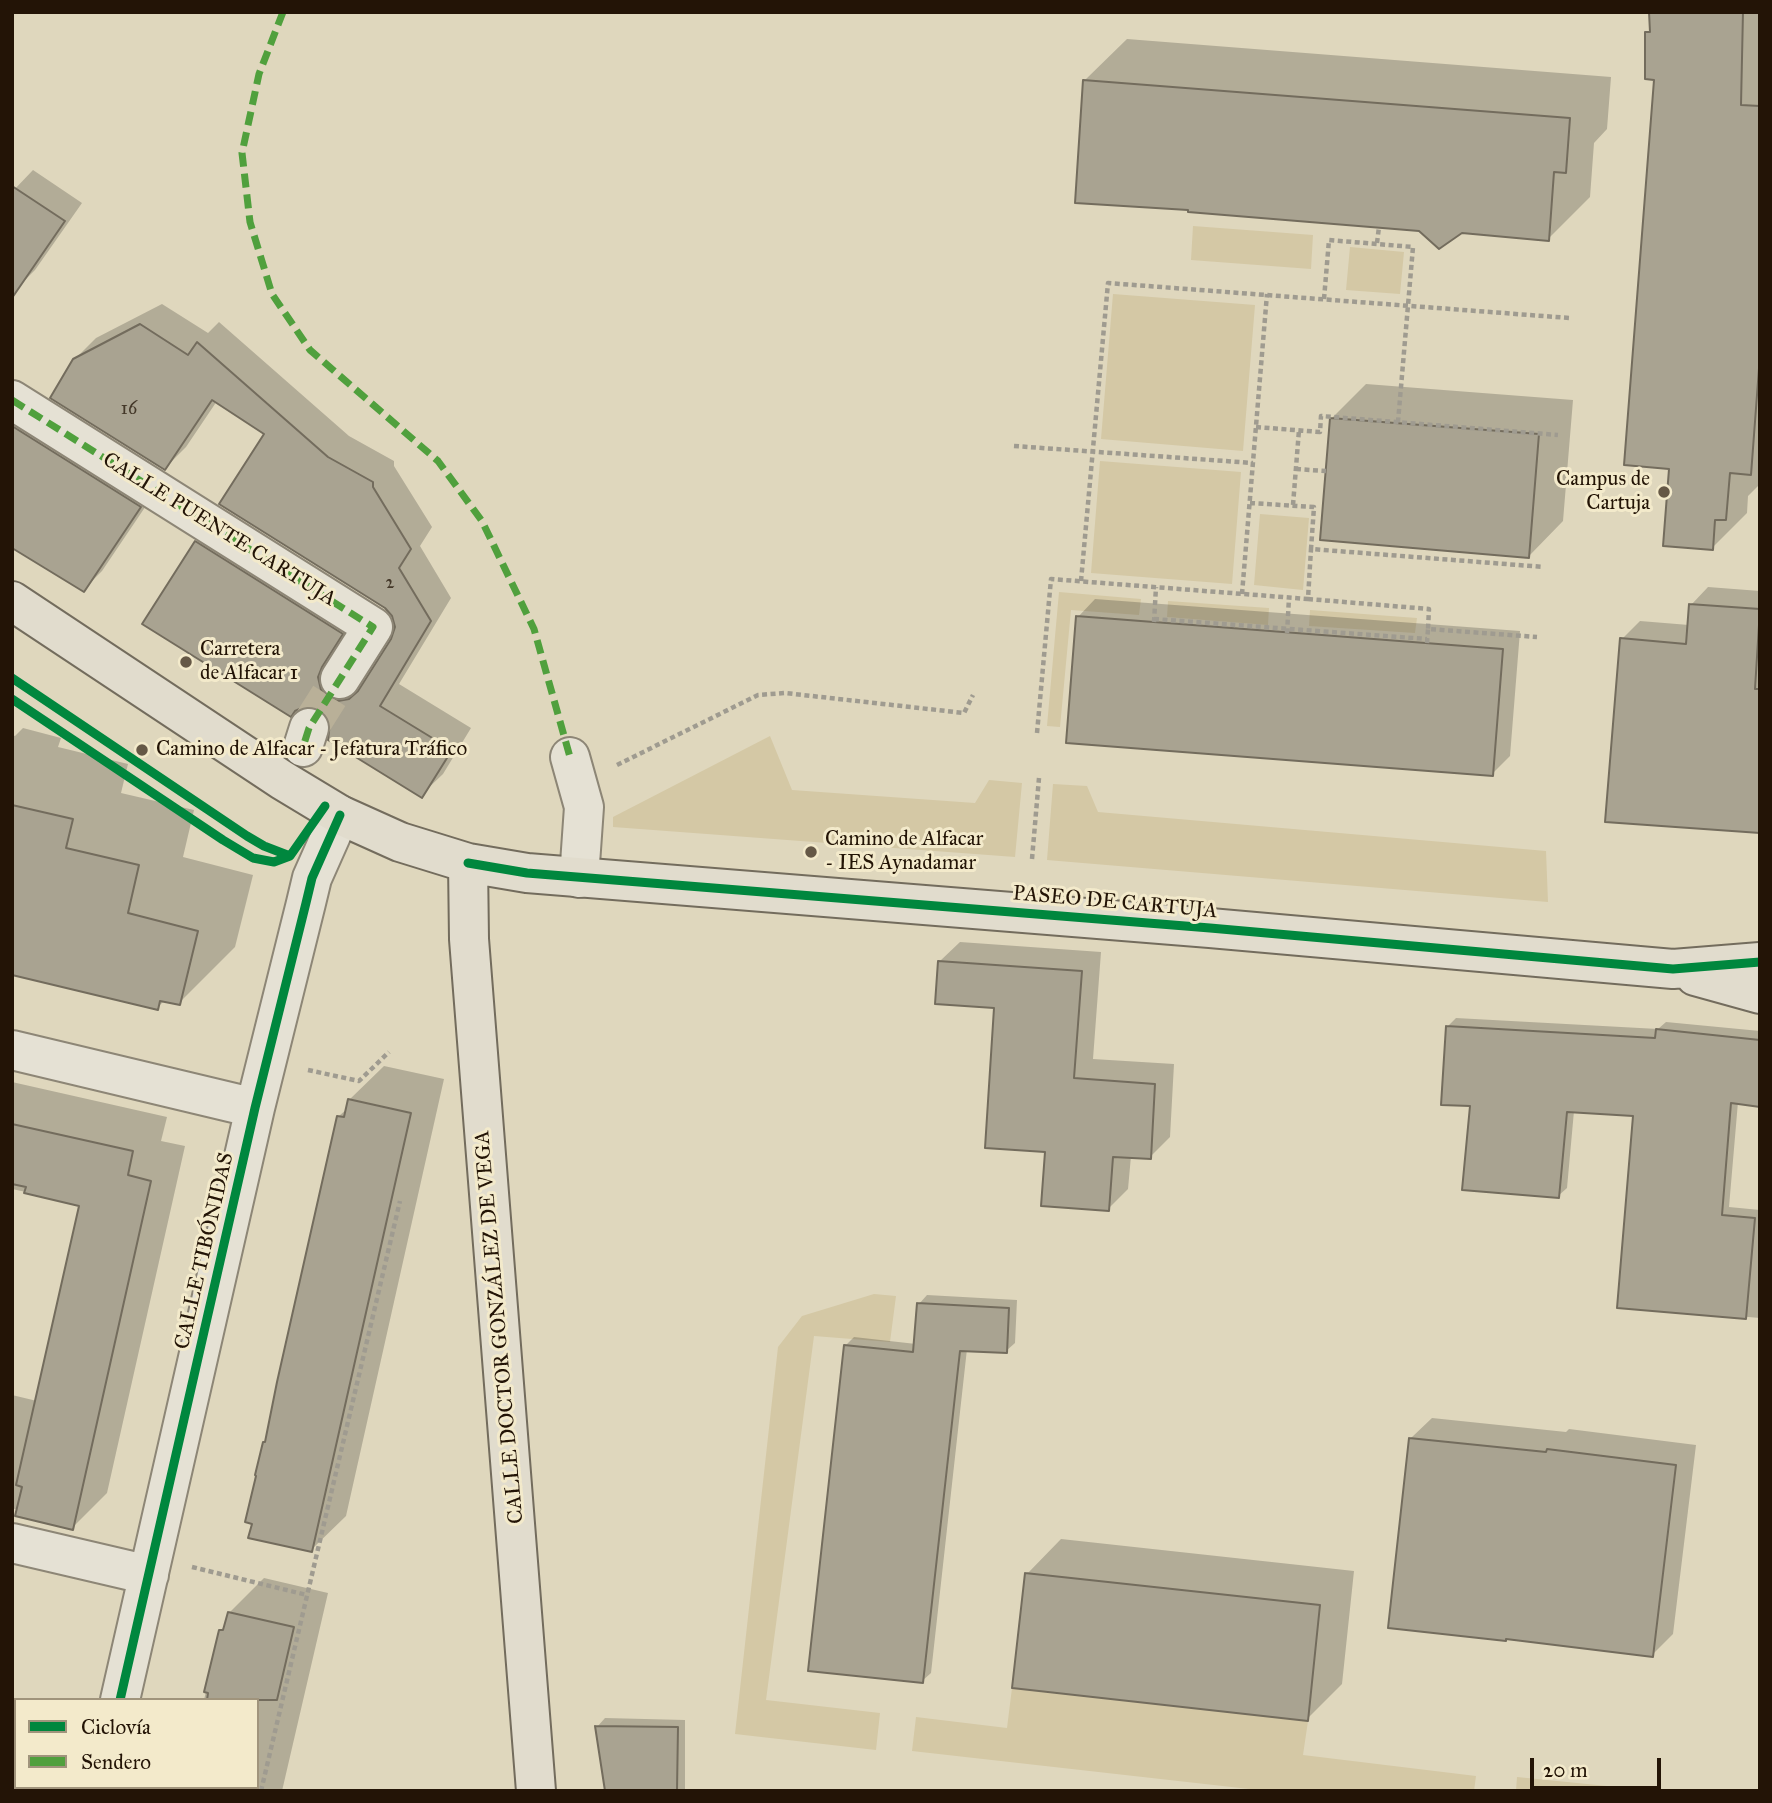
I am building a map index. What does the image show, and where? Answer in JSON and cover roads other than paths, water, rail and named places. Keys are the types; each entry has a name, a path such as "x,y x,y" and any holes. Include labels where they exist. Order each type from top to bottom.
{"main road":[{"name":"PASEO DE CARTUJA","path":"12,601 282,780 340,815 400,842 468,863 507,871 579,878 1210,928 1673,969 1760,962"},
{"name":"CALLE DOCTOR GONZÁLEZ DE VEGA","path":"468,863 468,939 536,1791"},
{"name":"PASEO DE CARTUJA","path":"1673,969 1760,994"}],"street":[{"name":"CALLE PUENTE CARTUJA","path":"12,400 373,627 340,679"},
{"path":"574,770 584,807 579,878"},
{"name":"CALLE TIBÓNIDAS","path":"120,1698 255,1108 312,878 340,815"},
{"path":"12,1051 255,1108"},
{"path":"12,1543 149,1575"}],"tunnel":[{"path":"309,728 340,679"}],"place":[{"name":"Campus de Cartuja","path":"1664,492"},
{"name":"Carretera de Alfacar 1","path":"186,662"},
{"name":"Camino de Alfacar - Jefatura Tráfico","path":"142,750"},
{"name":"Camino de Alfacar - IES Aynadamar","path":"811,852"}]}
